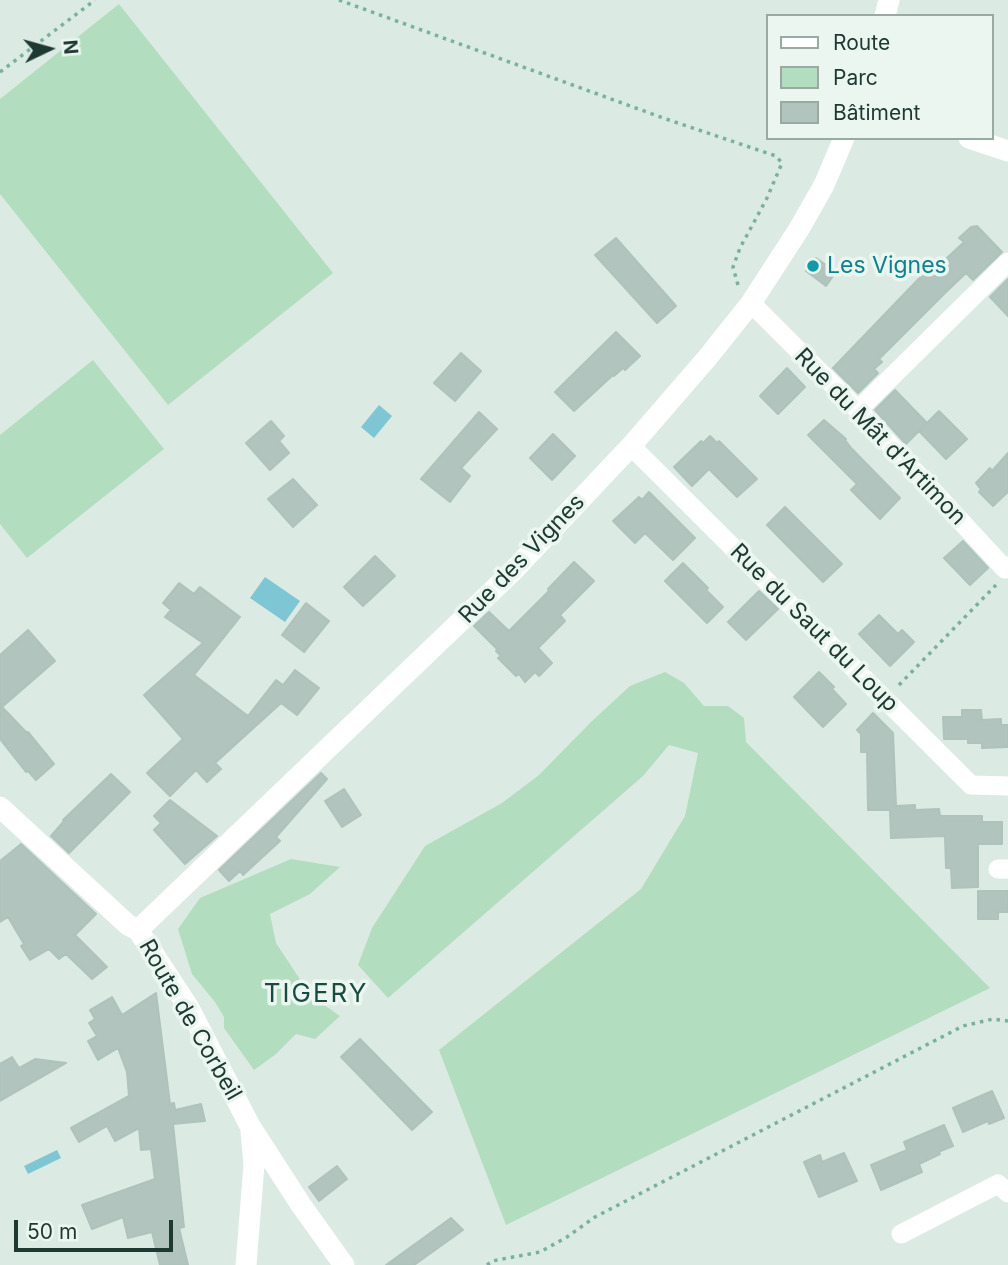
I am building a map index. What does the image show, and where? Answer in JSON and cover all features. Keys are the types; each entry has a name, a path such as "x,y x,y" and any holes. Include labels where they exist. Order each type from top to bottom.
{"street":[{"name":"Rue des Vignes","path":"138,930 512,572 631,446 708,357 748,296 799,229 818,196 843,140"},
{"path":"975,140 1008,151"},
{"path":"858,411 1008,262"},
{"name":"Rue du Mât d'Artimon","path":"748,296 1006,567"},
{"name":"Rue du Saut du Loup","path":"631,446 971,785 1008,786"},
{"name":"Route de Corbeil","path":"0,807 128,925 138,930 189,1009 250,1126 344,1265"},
{"path":"246,1265 254,1165 250,1126"},
{"path":"901,1234 1005,1183"}],"path":[{"path":"0,72 95,0"},
{"path":"339,0 666,119 776,156 782,163 733,267 738,284 748,296"},
{"path":"885,699 994,589 1006,567"},
{"path":"487,1265 492,1261 540,1252 595,1217 963,1026 993,1019 1008,1021"}],"green space":[{"path":"119,4 333,273 168,405 0,194 0,99"},
{"path":"93,360 164,449 27,558 0,524 0,435"},
{"path":"665,672 684,683 704,706 728,706 744,718 746,742 990,988 506,1225 439,1050 641,889 685,816 698,753 669,745 643,776 388,998 358,965 372,928 425,846 502,803 539,775 630,686"},
{"path":"291,859 340,867 310,894 270,914 276,943 311,996 340,1016 315,1039 296,1034 276,1054 254,1070 224,1028 224,1017 215,1002 192,974 178,929 200,898"}],"water":[{"path":"379,405 392,416 374,438 361,427"},
{"path":"265,577 300,601 285,622 250,598"},
{"path":"57,1150 61,1158 28,1174 24,1166"}],"building":[{"path":"977,226 1002,252 973,280 966,273 944,294 879,359 882,362 874,369 878,373 858,393 833,368 931,266 934,270 964,242 959,238 971,227"},
{"path":"616,238 676,306 657,323 595,255"},
{"path":"816,258 836,272 826,286 806,271"},
{"path":"1008,279 1008,316 990,297"},
{"path":"616,332 640,356 625,370 623,368 613,375 574,411 555,392"},
{"path":"461,353 481,371 455,401 434,383"},
{"path":"787,368 805,387 778,414 760,396"},
{"path":"895,390 927,423 906,444 875,410"},
{"path":"939,411 967,439 946,459 919,431"},
{"path":"479,412 497,429 461,468 470,476 450,502 421,479"},
{"path":"824,420 846,439 852,449 900,498 880,519 851,490 857,484 808,435"},
{"path":"271,421 284,436 279,441 289,453 270,470 246,443"},
{"path":"553,434 575,456 552,480 530,458"},
{"path":"710,436 717,443 719,441 757,479 737,497 709,469 692,486 674,467"},
{"path":"1008,453 1008,492 993,506 979,492 981,489 976,483 990,468 992,471"},
{"path":"293,479 317,505 293,527 268,499"},
{"path":"649,492 695,538 673,560 645,533 635,543 613,521 639,497 642,500"},
{"path":"785,507 842,564 823,582 767,525"},
{"path":"963,541 988,568 970,585 944,558"},
{"path":"375,556 395,576 363,606 344,587"},
{"path":"574,562 594,581 560,615 565,621 538,648 552,663 539,676 535,672 525,682 498,658 501,656 496,651 498,650 474,626 489,612 509,631"},
{"path":"683,563 723,607 707,623 665,581"},
{"path":"179,583 194,594 200,587 240,617 194,675 248,716 276,680 283,685 295,670 319,688 297,715 281,703 215,763 221,769 207,782 196,770 170,796 147,773 183,739 144,695 203,643 165,617 171,610 163,603"},
{"path":"759,591 778,609 746,640 728,622"},
{"path":"306,603 329,621 304,652 282,635"},
{"path":"879,615 898,634 902,630 914,642 890,666 859,634"},
{"path":"28,630 55,661 2,707 28,732 54,764 36,780 26,772 0,739 0,655"},
{"path":"819,672 846,704 823,727 794,697"},
{"path":"962,710 981,710 982,720 1001,719 1001,725 1008,725 1008,747 982,748 982,743 968,743 968,739 944,739 943,717 962,717"},
{"path":"873,713 893,733 896,806 915,805 915,810 939,809 940,816 982,816 982,822 1002,822 1002,844 978,844 978,887 952,888 951,868 946,868 945,836 891,838 890,810 868,810 867,752 861,752 861,734 857,730"},
{"path":"321,773 327,779 276,837 280,841 243,875 240,871 229,881 219,870"},
{"path":"111,774 130,792 69,853 51,836 63,820"},
{"path":"344,789 361,815 342,827 325,801"},
{"path":"170,800 217,836 185,864 154,830 161,823 154,816"},
{"path":"21,844 96,914 75,935 107,967 92,979 66,954 59,959 49,949 30,960 8,917 0,922 0,861"},
{"path":"978,891 1008,891 1008,912 998,912 998,919 978,919"},
{"path":"156,993 170,1104 174,1103 175,1110 201,1104 205,1121 173,1124 184,1227 179,1228 188,1265 160,1265 152,1232 128,1238 123,1217 92,1229 82,1205 155,1179 151,1149 141,1150 139,1128 115,1141 107,1126 79,1142 71,1128 129,1096 127,1072 118,1048 98,1060 88,1041 97,1036 89,1023 95,1019 90,1010 112,997 122,1015"},
{"path":"360,1039 432,1112 412,1130 341,1057"},
{"path":"12,1057 19,1068 35,1059 66,1063 0,1101 0,1064"},
{"path":"992,1091 1004,1118 989,1124 988,1121 963,1132 953,1108"},
{"path":"944,1125 953,1146 919,1164 922,1172 881,1190 871,1165 907,1150 904,1142"},
{"path":"844,1153 857,1181 819,1197 804,1162 820,1155 822,1162"},
{"path":"337,1166 347,1179 319,1201 309,1187"},
{"path":"451,1218 463,1230 414,1265 386,1265"}],"place":[{"name":"Les Vignes","path":"813,266"}],"district":[{"name":"TIGERY","path":"316,994"}]}
